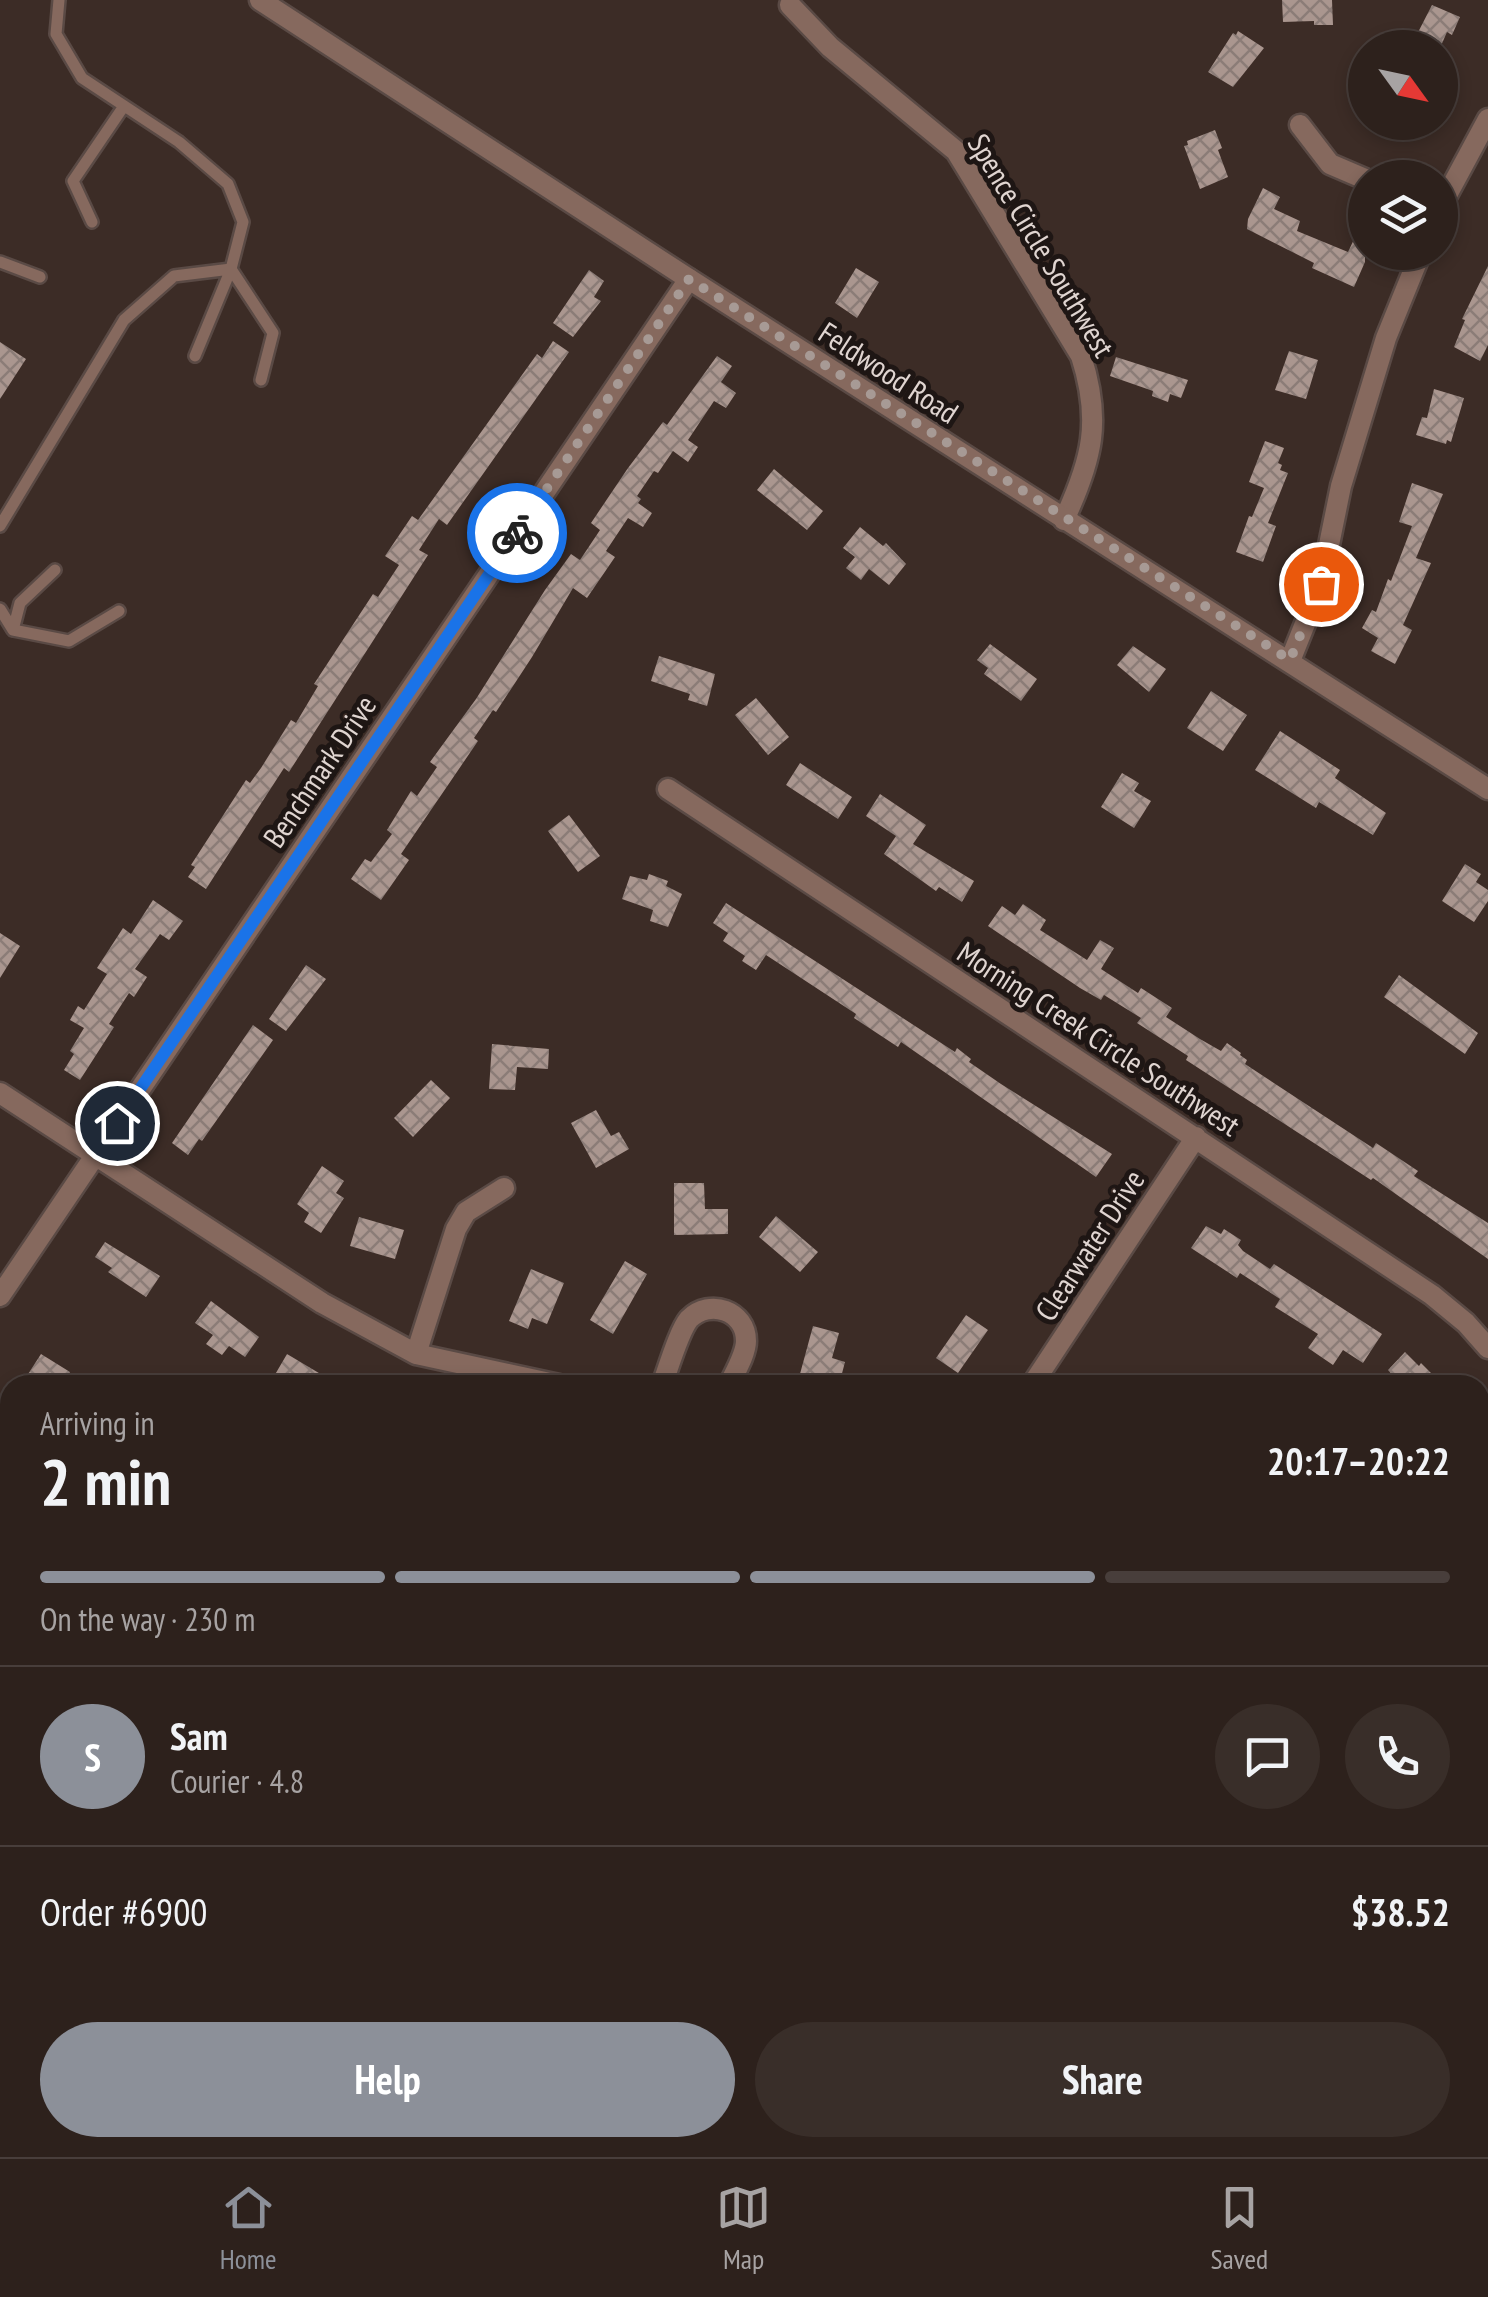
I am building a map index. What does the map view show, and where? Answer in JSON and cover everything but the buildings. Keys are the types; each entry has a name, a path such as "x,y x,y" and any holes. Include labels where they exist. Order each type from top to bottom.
{"street":[{"name":"Feldwood Road","path":"260,0 1488,789"},
{"name":"Spence Circle Southwest","path":"790,5 830,47 956,150 1081,356 1091,388 1093,422 1086,474 1064,520"},
{"path":"1458,175 1488,119"},
{"path":"1300,125 1330,164 1348,172"},
{"path":"1290,660 1321,584 1341,486 1386,338 1414,270"},
{"name":"Benchmark Drive","path":"0,1296 689,279"},
{"name":"Morning Creek Circle Southwest","path":"668,788 1432,1294 1488,1348"},
{"path":"0,1093 322,1304 416,1354 508,1375"},
{"name":"Clearwater Drive","path":"1039,1375 1196,1137"},
{"path":"416,1354 456,1229 466,1212 504,1188"},
{"path":"666,1375 688,1320 708,1308 728,1310 742,1323 747,1344 733,1375"}],"lane":[{"path":"59,0 56,34 82,78 178,142 228,184 243,222 230,269 195,356"},
{"path":"92,222 73,182 124,106"},
{"path":"0,262 40,277"},
{"path":"230,269 273,333 261,380"},
{"path":"0,526 124,320 174,276 230,269"},
{"path":"13,630 20,603 56,570"},
{"path":"0,609 13,630 70,640 118,611"}],"way so far":[{"path":"517,533 689,279 1290,660 1321,584"}],"route":[{"path":"117,1123 517,533"}]}
